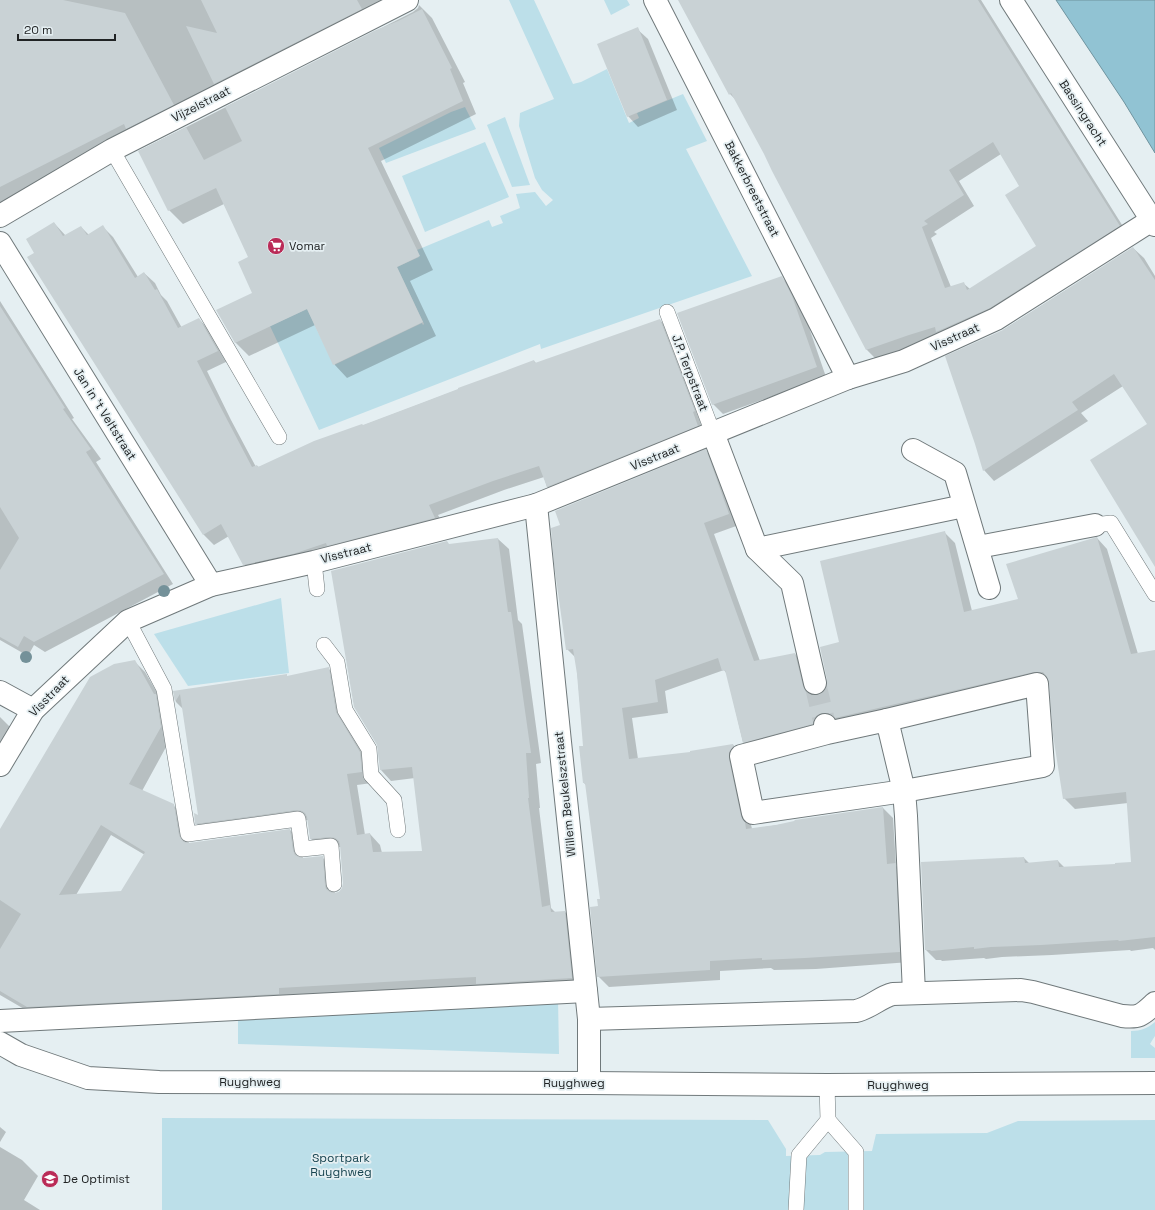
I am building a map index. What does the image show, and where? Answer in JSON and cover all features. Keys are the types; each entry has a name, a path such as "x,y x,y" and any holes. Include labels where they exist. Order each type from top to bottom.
{"street":[{"name":"Vijzelstraat","path":"0,216 112,150 407,0"},
{"name":"Bakkerbreetstraat","path":"655,0 848,378"},
{"name":"Bassingracht","path":"1011,0 1153,223"},
{"name":"Visstraat","path":"0,765 33,710 128,621 211,585 314,562 536,505 848,378 904,361 996,319 1153,223"},
{"name":"Jan in 't Veltstraat","path":"0,243 211,585"},
{"path":"713,433 757,549 792,583 815,682"},
{"path":"912,450 955,473 989,588"},
{"name":"Willem Beukelszstraat","path":"536,505 589,1019 589,1083"},
{"path":"757,549 964,506"},
{"path":"978,548 1103,524"},
{"path":"1037,684 1043,766 904,791 753,814 742,756 826,729 887,720 1037,684"},
{"path":"0,692 33,710"},
{"path":"887,720 904,791 914,993"},
{"path":"589,1019 856,1011 867,1007 887,995 914,993 1027,990 1122,1016 1133,1017 1143,1014 1155,1003"},
{"path":"0,1021 586,991"},
{"name":"Ruyghweg","path":"0,1043 21,1055 88,1078 159,1082 827,1085 1155,1082"}],"lane":[{"path":"112,150 279,437"},
{"name":"J.P. Terpstraat","path":"667,312 713,433"},
{"path":"1103,524 1155,594"},
{"path":"314,562 317,589"},
{"path":"128,621 164,689 188,834 298,819 302,849 331,846 334,884"},
{"path":"324,645 337,662 346,710 369,749 371,776 394,800 398,830"},
{"path":"827,1085 828,1120 856,1152 856,1210"},
{"path":"796,1210 799,1155 828,1120"}],"green space":[{"path":"509,0 534,0 573,84 581,82 607,69 629,123 639,118 637,113 683,94 707,141 686,149 752,276 541,349 540,344 319,430 270,326 307,309 334,365 422,323 423,325 424,324 397,267 419,257 417,250 489,220 492,227 503,223 500,216 520,208 516,194 535,192 546,206 553,200 542,190 535,178 519,126 520,113 554,99"},
{"path":"604,0 627,0 630,5 611,15"},
{"path":"465,107 476,129 386,163 379,148 451,112"},
{"path":"505,117 530,185 512,187 487,125"},
{"path":"485,142 509,197 425,232 402,176"},
{"path":"281,598 289,673 188,686 154,634"},
{"path":"558,998 559,1054 238,1044 238,1015"},
{"path":"1155,1022 1155,1036 1150,1044 1155,1048 1155,1058 1131,1058 1131,1031 1144,1029"},
{"name":"Sportpark Ruyghweg","path":"162,1118 768,1120 786,1149 786,1156 820,1155 825,1152 872,1151 876,1134 987,1133 1018,1121 1155,1120 1155,1210 162,1210"}],"shaded area":[{"path":"1056,0 1155,0 1155,153 1124,102"}],"building":[{"path":"0,0 63,0 125,13 174,105 126,129 124,124 0,187"},
{"path":"201,0 357,0 362,9 214,84 186,26 217,33"},
{"path":"678,0 978,0 1120,226 990,308 936,332 935,327 866,350 764,154 731,93 729,95","holes":["993,142 1019,186 1005,195 1036,246 967,290 964,282 945,288 922,227 928,224 924,221 964,195 949,170"]},
{"path":"422,9 452,68 450,69 463,101 368,148 420,256 397,267 423,322 333,365 307,309 235,343 216,310 252,293 238,262 248,257 216,188 168,211 138,151 186,127 204,160 242,141 225,107 374,31"},
{"path":"638,27 667,100 627,117 597,44"},
{"path":"54,222 63,236 81,226 87,235 103,225 135,278 144,272 155,290 157,289 178,328 199,318 218,351 197,361 252,467 257,465 258,467 314,441 362,424 363,425 534,360 535,363 660,319 695,411 693,412 698,426 547,487 539,466 493,481 429,505 435,518 327,546 326,543 293,554 243,565 221,524 203,535 27,257 34,253 26,239"},
{"path":"1133,247 1155,280 1155,567 1090,460 1147,424 1114,374 1072,402 1078,410 983,471 945,356 1003,330"},
{"path":"782,276 792,296 817,367 712,405 677,313"},
{"path":"0,306 65,408 63,409 91,449 86,452 164,574 34,642 24,636 18,647 0,637 0,570 19,538 0,507"},
{"path":"706,449 729,514 704,523 754,661 795,653 803,686 806,692 812,695 818,695 823,692 827,686 820,647 839,642 820,561 945,531 964,612 1018,599 1006,564 1097,537 1131,654 1155,650 1155,937 1119,941 974,949 974,947 931,951 925,950 921,862 1024,857 1025,863 1058,860 1059,867 1131,862 1126,792 1063,799 1053,735 1049,683 1043,672 1034,672 835,718 829,713 822,713 816,716 813,724 743,743 725,670 722,671 718,658 655,680 658,702 622,708 629,759 690,752 733,744 734,746 729,752 729,759 741,816 745,822 746,829 883,807 887,864 896,863 900,952 805,958 762,960 762,958 710,961 710,970 597,977 590,907 598,906 597,899 600,899 579,746 583,746 577,674 573,649 566,650 554,564 551,528 560,525 555,511"},
{"path":"498,538 508,612 511,612 531,753 526,753 528,798 542,907 550,905 551,912 565,911 572,978 476,984 476,977 437,979 279,988 279,994 27,1007 0,991 0,949 21,914 0,900 0,829 90,677 114,664 135,660 154,694 156,694 161,727 129,784 174,804 179,835 184,842 189,843 290,829 295,855 303,858 323,856 326,889 334,893 339,892 343,883 339,841 330,837 310,839 307,817 302,811 297,810 195,824 194,813 198,815 180,694 175,702 173,691 287,674 287,676 329,667 336,712 360,752 362,772 347,774 357,835 370,833 373,852 422,851 412,767 380,770 377,745 354,707 331,571 447,541 449,544","holes":["101,825 145,852 121,891 59,895"]}],"tunnel":[{"path":"815,683 825,725"}],"place":[{"name":"Vomar","path":"276,246"},
{"name":"De Optimist","path":"50,1179"}]}
